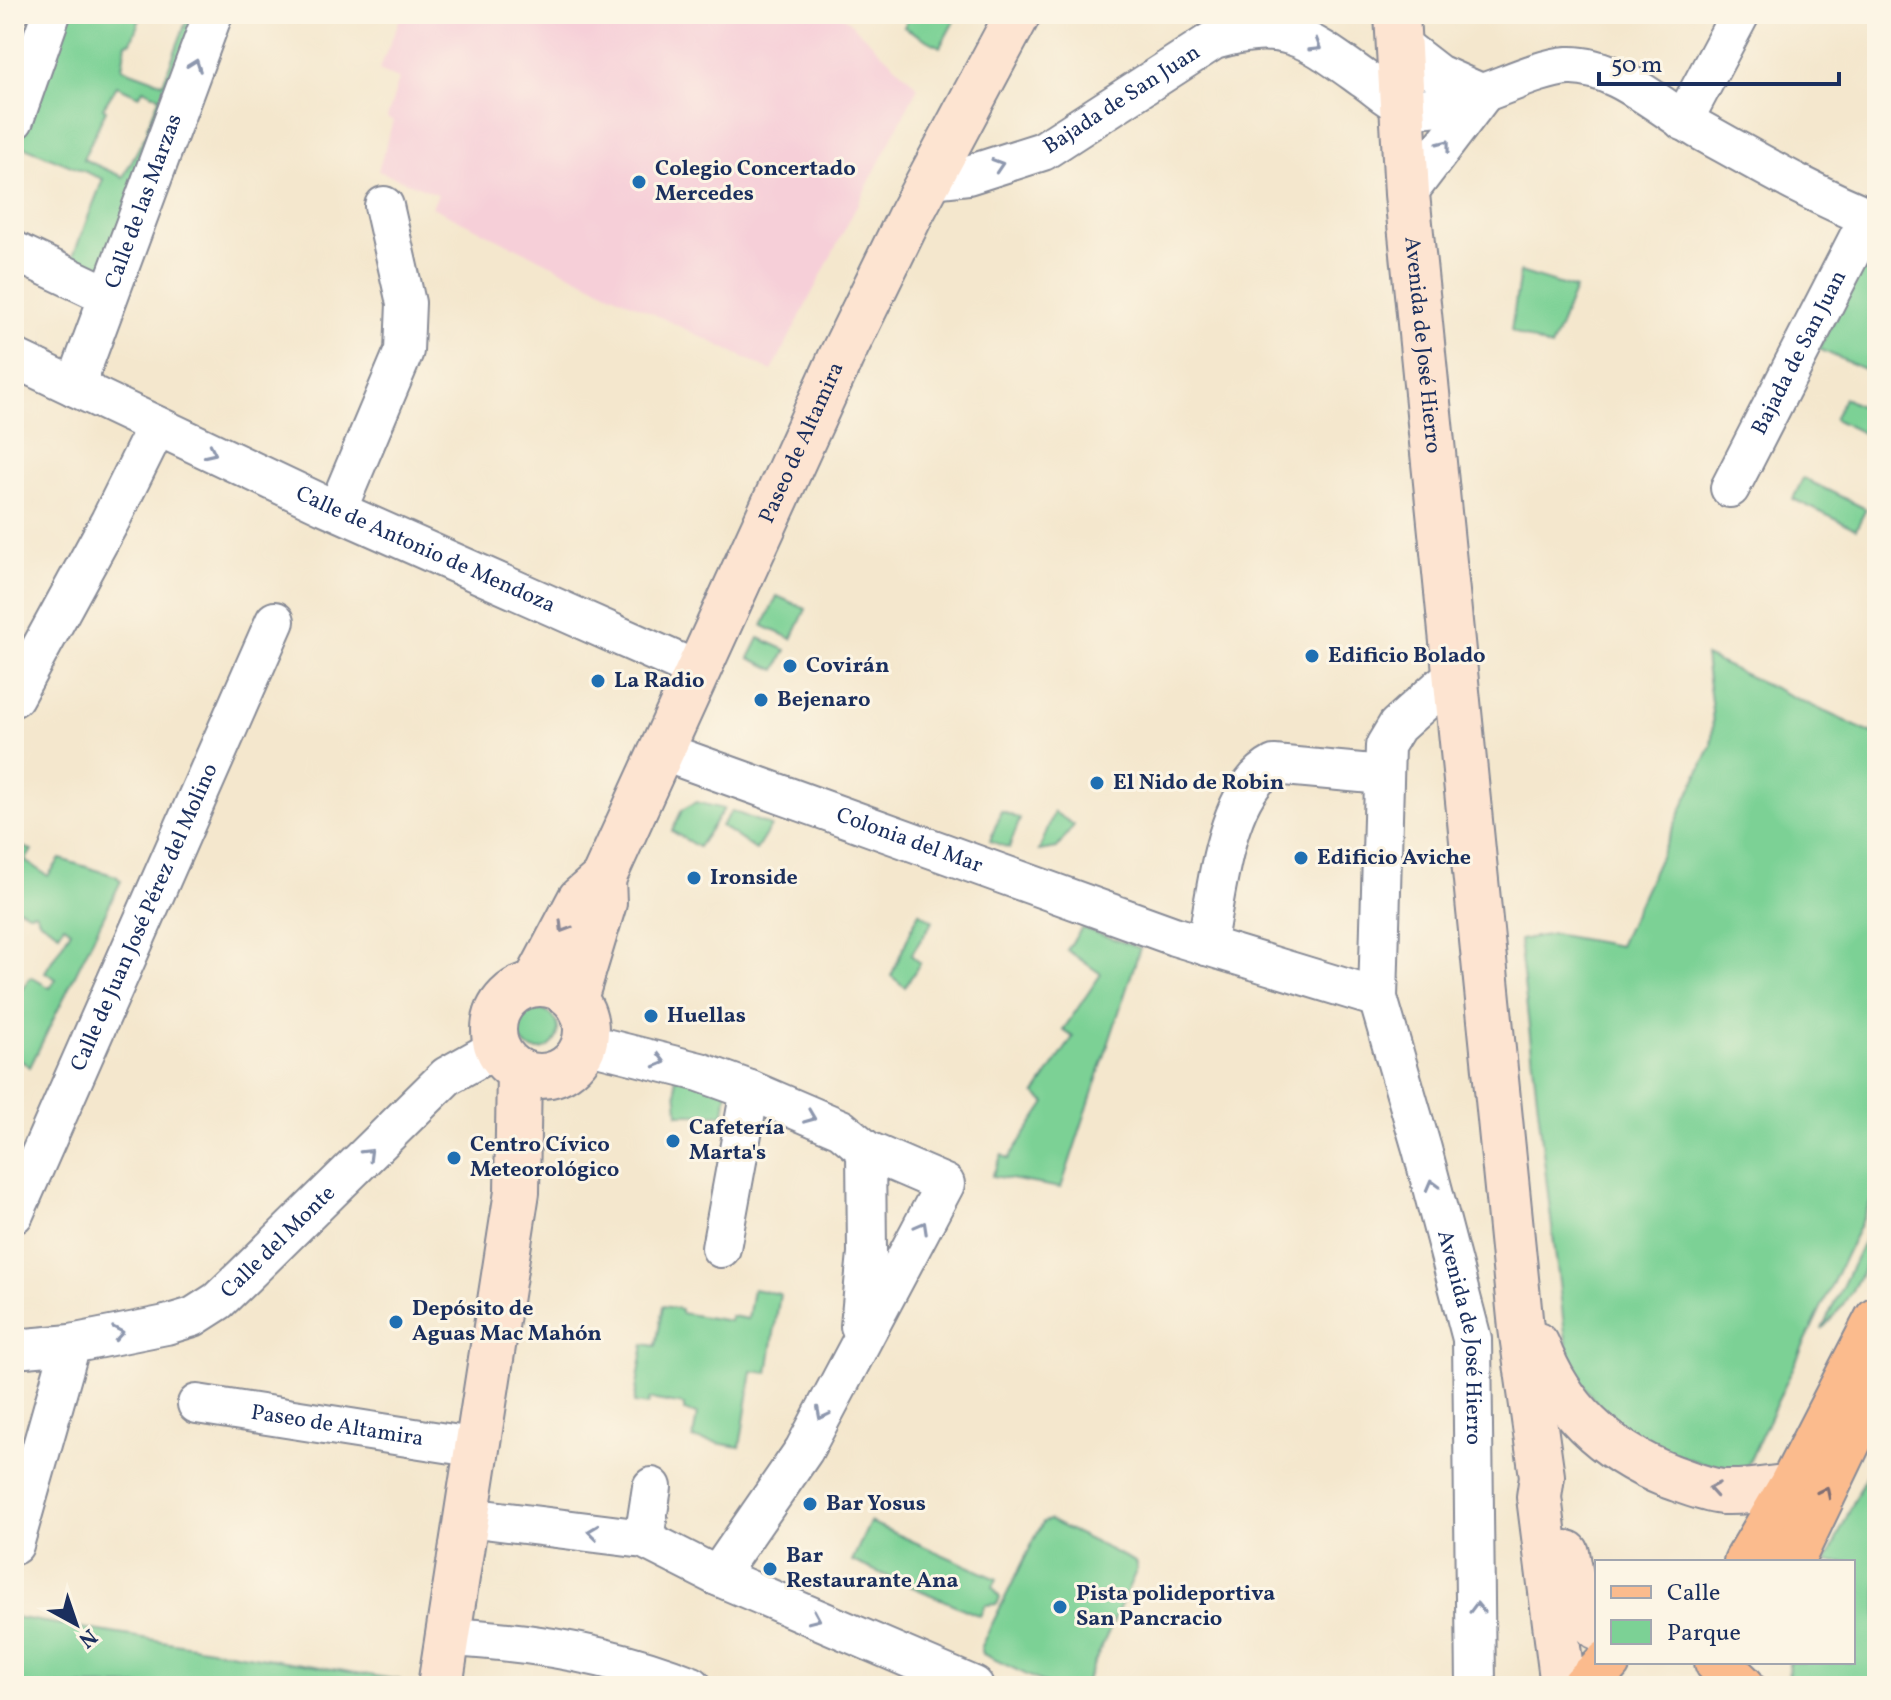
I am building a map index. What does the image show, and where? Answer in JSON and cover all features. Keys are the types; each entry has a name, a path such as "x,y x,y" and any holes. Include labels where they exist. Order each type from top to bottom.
{"main road":[{"name":"Paseo de Altamira","path":"535,984 580,899 603,879 841,357 1018,14"},
{"name":"Avenida de José Hierro","path":"1397,28 1407,194 1455,674 1519,1298 1542,1476 1539,1497 1563,1686"},
{"name":"Paseo de Altamira","path":"575,999 604,903 603,879"},
{"path":"440,1686 517,1192 508,1059 494,1026 500,1006 515,991 535,984 550,984 575,999 585,1020 574,1057 517,1192"},
{"path":"508,1059 533,1076 574,1057"},
{"name":"Avenida de José Hierro","path":"1519,1298 1544,1364 1560,1393 1601,1440 1619,1453 1639,1465 1721,1492 1752,1492 1791,1486"},
{"path":"1747,1560 1791,1486 1877,1319"},
{"path":"1792,1560 1877,1383"},
{"name":"Avenida de José Hierro","path":"1542,1476 1556,1496 1575,1598 1595,1624"},
{"path":"1584,1686 1606,1664"},
{"path":"1719,1664 1742,1686"},
{"path":"1753,1686 1757,1664"}],"street":[{"path":"14,120 51,14"},
{"name":"Calle de las Marzas","path":"75,387 213,14"},
{"path":"1683,121 1740,14"},
{"path":"1397,28 1438,74 1483,94"},
{"name":"Bajada de San Juan","path":"931,179 968,175 1043,151 1181,59 1214,40 1242,32 1278,32 1310,41 1400,104 1441,105 1483,94 1524,76 1569,66 1610,77 1683,121 1873,218 1730,488"},
{"name":"Bajada de San Juan","path":"1407,194 1483,94"},
{"path":"337,510 404,351 406,303 384,206"},
{"path":"14,251 107,295"},
{"name":"Calle de Antonio de Mendoza","path":"14,358 337,510 696,670"},
{"path":"14,697 110,521 157,426"},
{"name":"Calle de Juan José Pérez del Molino","path":"14,1214 275,621"},
{"name":"Avenida de José Hierro","path":"1455,674 1397,726 1385,746 1378,998 1472,1339 1476,1686"},
{"name":"Colonia del Mar","path":"661,751 1206,946"},
{"path":"1378,998 1206,946 1232,827 1243,794 1259,773 1274,765 1383,775"},
{"path":"574,1057 700,1072 841,1129 866,1150 945,1184 883,1261 858,1344 804,1450 717,1576"},
{"name":"Calle del Monte","path":"14,1349 71,1344 193,1317 218,1301 447,1076 508,1059"},
{"path":"721,1248 750,1090"},
{"path":"866,1150 883,1261"},
{"path":"14,1545 71,1344"},
{"name":"Paseo de Altamira","path":"197,1404 478,1448"},
{"path":"644,1539 652,1487"},
{"path":"468,1517 644,1539 717,1576 974,1686"},
{"path":"447,1637 581,1653 655,1672 692,1686"}],"shaded area":[{"name":"Colegio Concertado Mercedes","path":"402,14 841,14 918,87 772,371 432,207 438,194 378,171 393,121 387,118 399,79 379,70"}],"green space":[{"path":"63,14 137,14 140,19 131,42 126,43 122,68 163,83 189,14 205,14 100,284 68,269 103,179 20,145","holes":["117,86 139,96 143,89 160,97 147,127 149,129 123,177 83,159 106,110 103,108"]},
{"path":"895,14 958,14 940,47 904,27 907,21"},
{"path":"1860,269 1877,276 1877,375 1819,349"},
{"path":"1520,272 1575,289 1551,348 1511,331"},
{"path":"1844,398 1877,415 1877,440 1834,419"},
{"path":"1803,478 1866,509 1856,529 1793,499"},
{"path":"777,596 806,609 792,639 763,626"},
{"path":"759,638 786,650 776,670 749,658"},
{"path":"1705,656 1877,736 1877,1188 1744,1473 1669,1452 1624,1428 1588,1392 1574,1369 1563,1320 1519,940 1553,934 1619,946 1711,746 1712,713"},
{"path":"696,802 724,809 698,847 672,831 682,810"},
{"path":"732,811 771,826 756,850 721,826"},
{"path":"1001,811 1020,819 1009,848 990,841"},
{"path":"1054,812 1074,825 1057,848 1039,851"},
{"path":"14,844 32,850 25,861 48,876 60,859 116,876 121,881 30,1067 14,1056 14,1000 31,977 50,988 56,979 45,972 71,930 64,925 59,933 40,921 35,912 28,913 19,908 14,915"},
{"path":"919,912 933,921 911,955 920,963 905,987 891,976"},
{"path":"1082,928 1140,948 1061,1188 992,1176 1002,1155 1008,1159 1046,1103 1035,1094 1073,1037 1063,1030 1101,974 1067,950"},
{"path":"538,1010 552,1016 558,1030 552,1044 538,1050 524,1044 518,1030 524,1016"},
{"path":"675,1074 727,1090 724,1114 678,1114"},
{"path":"1877,1213 1872,1244 1860,1276 1822,1329"},
{"path":"753,1289 780,1294 768,1373 752,1371 740,1447 693,1439 697,1414 684,1411 684,1405 650,1399 648,1405 634,1403 644,1344 656,1346 663,1306 681,1309 681,1313 730,1321 731,1316 748,1319"},
{"path":"1877,1451 1877,1686 1788,1686 1789,1664 1855,1664 1855,1560 1827,1560"},
{"name":"Pista polideportiva San Pancracio","path":"1049,1520 1135,1562 1137,1569 1084,1686 1050,1686 983,1654 981,1646 1043,1522"},
{"path":"870,1522 997,1579 993,1587 1000,1598 997,1604 985,1605 980,1616 852,1561"},
{"path":"14,1617 400,1680 399,1686 14,1686"}],"place":[{"name":"Colegio Concertado Mercedes","path":"639,182"},
{"name":"Edificio Bolado","path":"1312,656"},
{"name":"Covirán","path":"790,666"},
{"name":"La Radio","path":"598,681"},
{"name":"Bejenaro","path":"761,700"},
{"name":"El Nido de Robin","path":"1097,783"},
{"name":"Edificio Aviche","path":"1301,858"},
{"name":"Ironside","path":"694,878"},
{"name":"Huellas","path":"651,1016"},
{"name":"Cafetería Marta's","path":"673,1141"},
{"name":"Centro Cívico Meteorológico","path":"454,1158"},
{"name":"Depósito de Aguas Mac Mahón","path":"396,1322"},
{"name":"Bar Yosus","path":"810,1504"},
{"name":"Bar Restaurante Ana","path":"770,1569"},
{"name":"Pista polideportiva San Pancracio","path":"1060,1607"}]}
